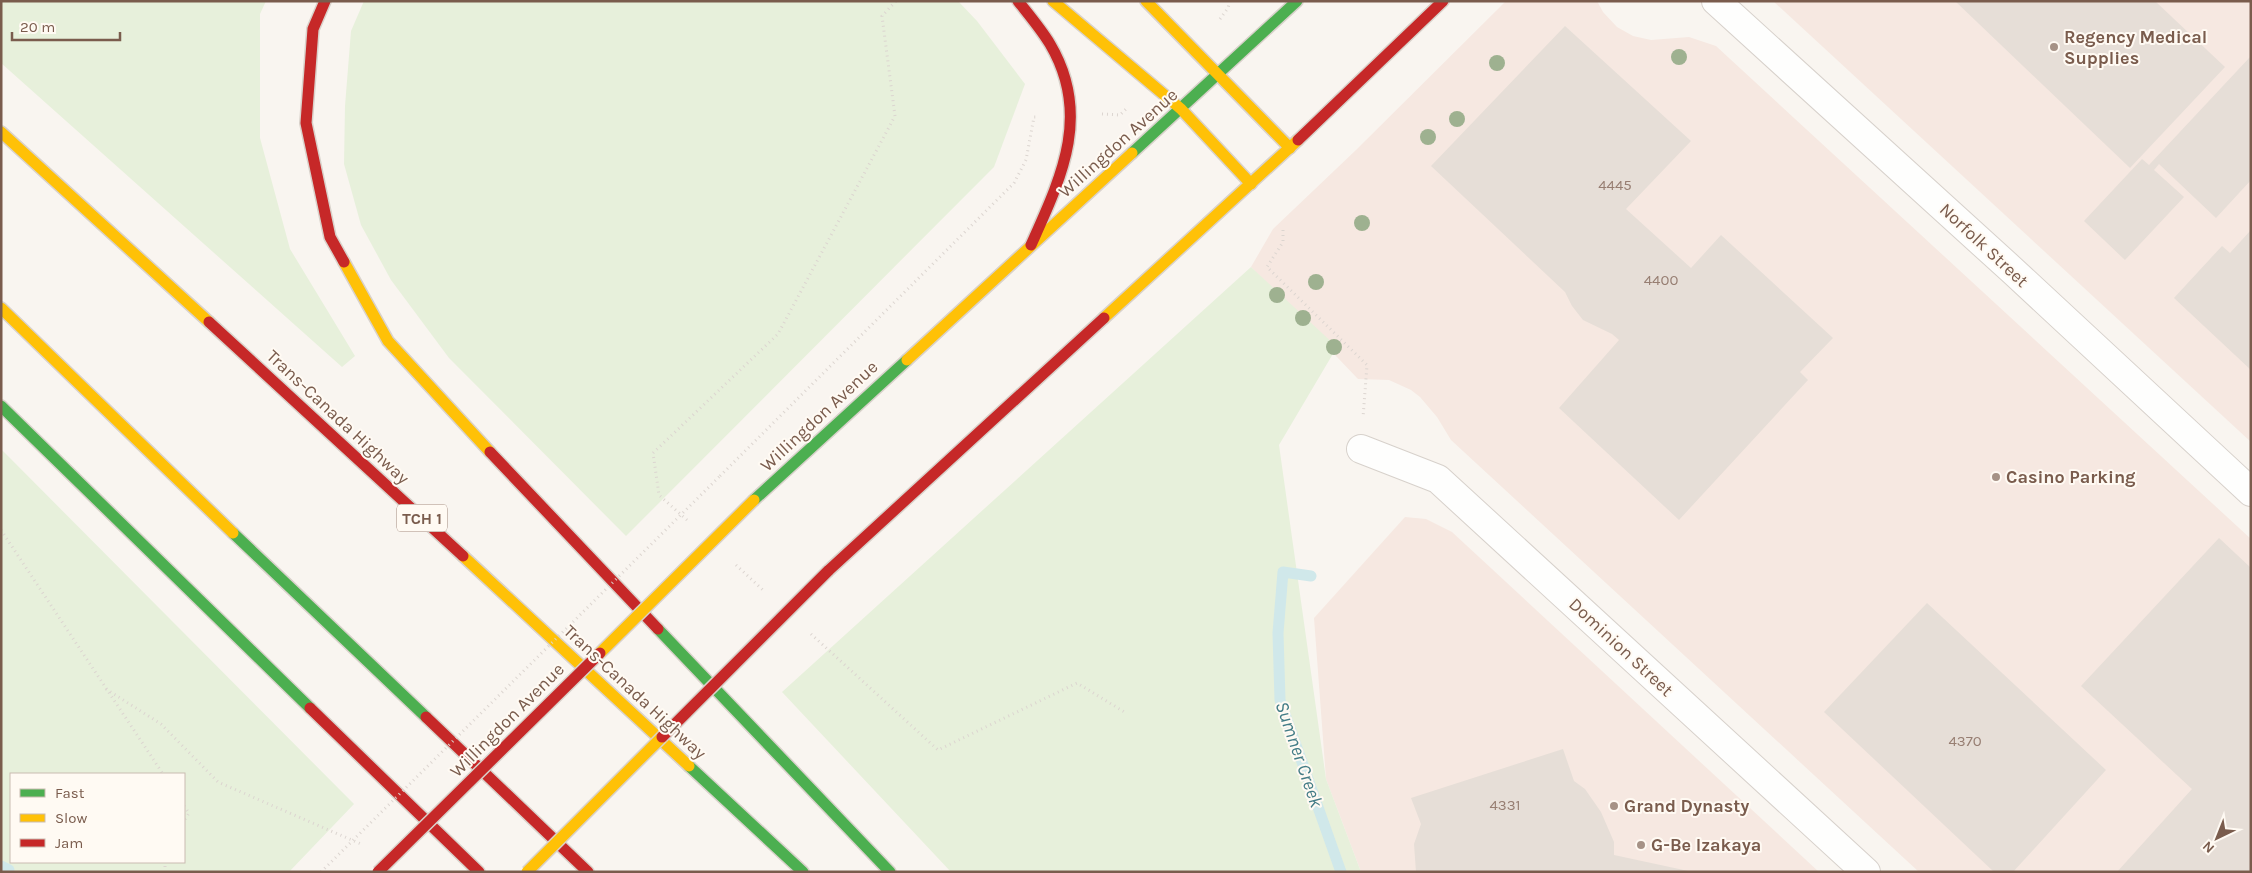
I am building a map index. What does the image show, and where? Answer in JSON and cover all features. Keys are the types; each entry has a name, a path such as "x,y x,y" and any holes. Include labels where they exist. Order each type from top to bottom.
{"main road":[{"path":"325,1 313,29 306,123 330,237 388,341 446,406 890,872"},
{"path":"1018,1 1053,49 1068,82 1073,115 1064,168 1031,245"},
{"path":"1053,1 1181,109 1251,184"},
{"path":"1146,1 1290,148"},
{"name":"Willingdon Avenue","path":"378,872 754,500 1297,1"},
{"path":"527,872 828,571 1290,148 1443,1"},
{"name":"Trans-Canada Highway","path":"1,132 498,588 803,872"},
{"path":"1,308 293,591 588,872"},
{"path":"1,406 479,872"}],"street":[{"name":"Norfolk Street","path":"1716,1 2013,271 2251,492"},
{"name":"Dominion Street","path":"1361,449 1438,479 1866,872"}],"path":[{"path":"688,522 659,495 653,453 778,334 886,134 895,116 882,16 896,1"},
{"path":"1220,19 1228,8 1230,1"},
{"path":"1094,114 1120,115 1126,108"},
{"path":"321,872 1014,183 1026,160 1034,117 1044,116"},
{"path":"1283,230 1283,242 1267,267 1367,365 1361,449"},
{"path":"1,530 162,773"},
{"path":"732,562 769,595"},
{"path":"806,629 938,750 1077,683 1126,713"},
{"path":"106,689 161,724 218,782 367,847"}],"shaded area":[{"path":"1506,1 1597,1 1603,12 1617,27 1633,36 1651,40 1689,37 1716,46 2251,539 2251,872 1919,872 1451,440 1437,417 1420,397 1411,390 1389,380 1358,379 1251,267 1273,229 1356,150"},
{"path":"1773,1 2251,1 2251,442"},
{"path":"1405,517 1426,519 1452,532 1819,872 1361,872 1326,779 1314,618"}],"green space":[{"path":"1,1 266,1 260,14 260,138 290,249 355,356 342,367 1,63"},
{"path":"364,1 958,1 977,21 1025,84 994,167 626,536 449,358 391,280 361,225 344,164 345,106 351,31"},
{"path":"1251,267 1337,347 1279,445 1326,779 1361,872 951,872 782,692"},
{"path":"1,449 354,804 289,872 1,872"}],"building":[{"path":"1955,1 2155,1 2225,67 2130,168"},
{"path":"1565,26 1691,141 1626,209 1691,268 1721,235 1833,338 1800,372 1808,380 1679,520 1559,408 1619,340 1612,334 1583,320 1572,306 1565,292 1431,166"},
{"path":"2251,56 2251,180 2216,218 2159,164 2154,170 2184,197 2125,260 2084,221 2142,159 2149,165"},
{"path":"2251,230 2251,370 2174,298 2222,246 2230,253"},
{"path":"2219,538 2251,568 2251,872 2117,872 2192,789 2081,686"},
{"path":"1927,603 2106,770 2013,872 1994,872 1824,712"},
{"path":"1563,749 1574,781 1585,789 1601,812 1614,842 1614,855 1693,872 1416,872 1414,844 1421,824 1411,798"}],"waterway":[{"name":"Sumner Creek","path":"1311,576 1283,572 1278,633 1280,700 1341,872"},
{"path":"1,866 9,870"}],"traffic: fast":[{"path":"1132,153 1297,1"},
{"path":"754,500 907,360"},
{"path":"1,406 310,708"},
{"path":"233,533 426,717"},
{"path":"658,629 890,872"},
{"path":"689,766 803,872"}],"traffic: slow":[{"path":"1053,1 1181,109 1251,184"},
{"path":"1146,1 1290,148"},
{"path":"1,132 209,322"},
{"path":"1104,318 1298,140"},
{"path":"907,360 1132,153"},
{"path":"344,262 388,341 490,452"},
{"path":"1,308 233,533"},
{"path":"600,653 754,500"},
{"path":"463,556 689,766"},
{"path":"527,872 662,737"}],"traffic: jam":[{"path":"325,1 313,29 306,123 330,237 344,262"},
{"path":"1018,1 1050,44 1062,70 1069,96 1068,146 1053,195 1031,245"},
{"path":"1298,140 1443,1"},
{"path":"828,571 1104,318"},
{"path":"209,322 463,556"},
{"path":"490,452 658,629"},
{"path":"662,737 828,571"},
{"path":"378,872 600,653"},
{"path":"310,708 479,872"},
{"path":"426,717 588,872"}],"place":[{"name":"Regency Medical Supplies","path":"2054,47"},
{"name":"Casino Parking","path":"1996,477"},
{"name":"Grand Dynasty","path":"1614,806"},
{"name":"G-Be Izakaya","path":"1641,845"}]}
